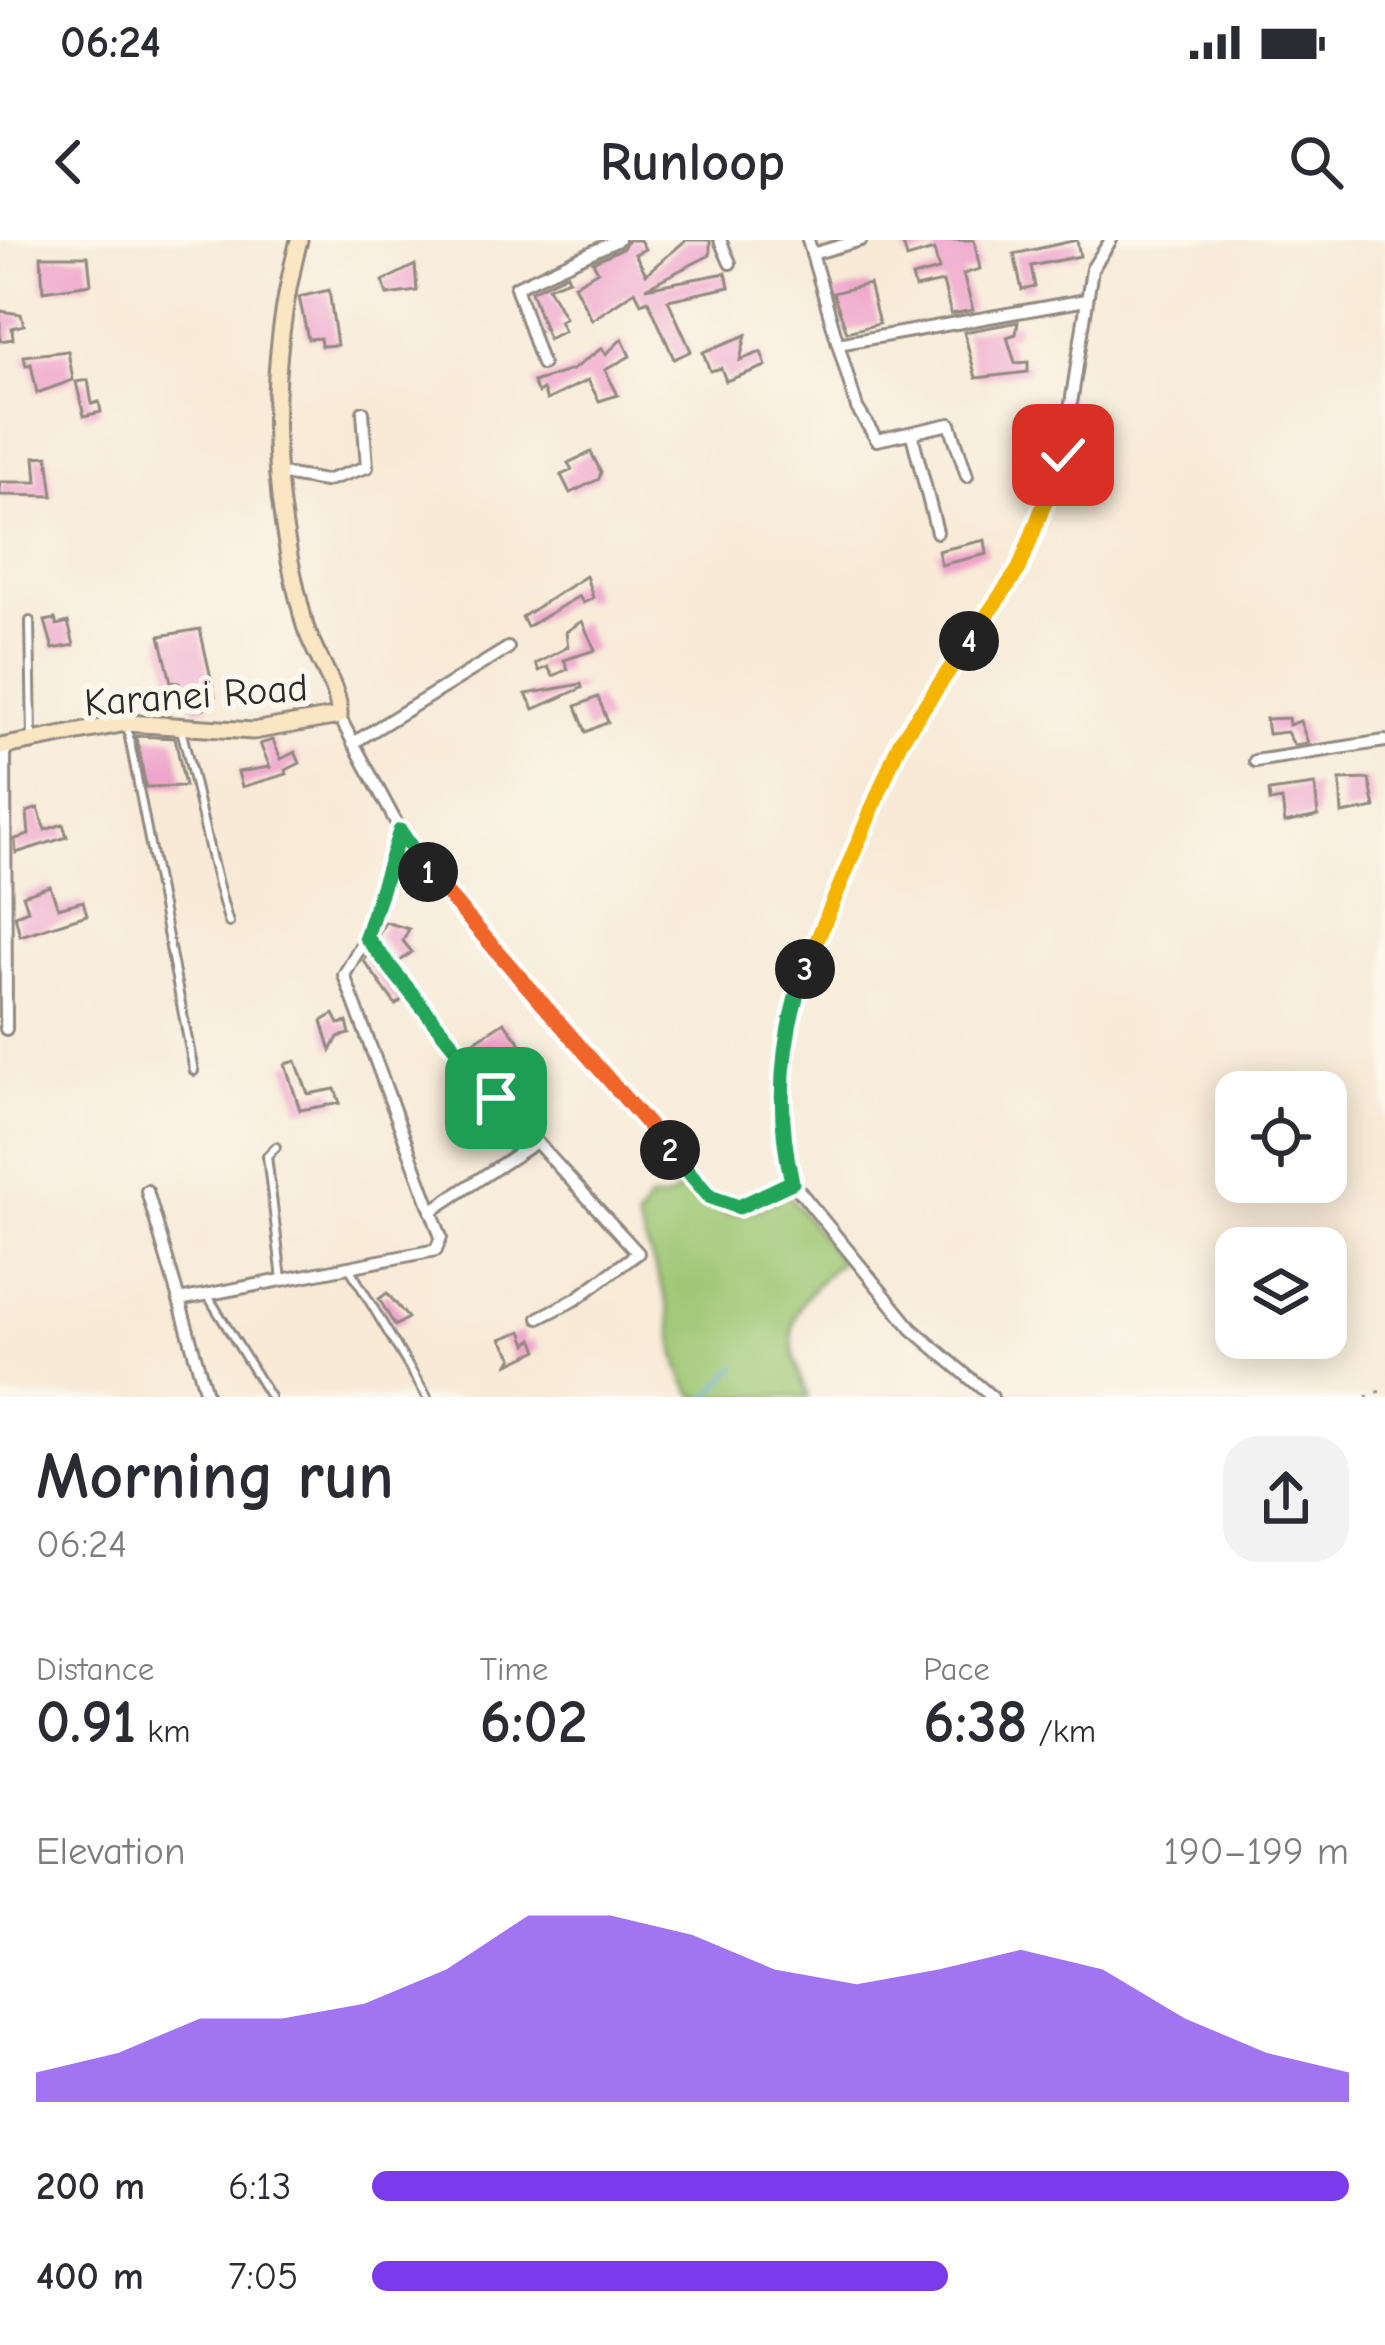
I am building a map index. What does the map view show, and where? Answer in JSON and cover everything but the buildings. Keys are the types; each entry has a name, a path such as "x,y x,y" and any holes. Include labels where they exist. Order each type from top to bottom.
{"street":[{"name":"Karanei Road","path":"2,746 126,723 253,730 339,716 305,628 278,472 273,386 280,314 299,240"},
{"path":"542,364 516,287 618,240"},
{"path":"720,240 730,263"},
{"path":"808,240 857,408 877,440 950,424 967,476"},
{"path":"812,254 861,240"},
{"path":"992,1397 912,1329 792,1182 782,1136 787,1019 900,742 1019,569 1063,455 1091,269 1111,240"},
{"path":"838,344 1086,300"},
{"path":"278,472 326,482 367,467 363,412"},
{"path":"912,435 937,532"},
{"path":"353,743 508,648"},
{"path":"339,716 412,852 710,1197 739,1207 792,1182"},
{"path":"1255,760 1385,741"},
{"path":"2,746 6,1029"},
{"path":"179,1300 436,1250 441,1237 344,975 366,937 400,831"},
{"path":"366,937 536,1142 638,1253 576,1299 539,1318"},
{"path":"431,1211 536,1142"},
{"path":"147,1191 207,1397"}],"lane":[{"path":"30,621 32,741"},
{"path":"126,723 194,1070"},
{"path":"181,726 205,817 207,854 229,922"},
{"path":"277,1148 267,1156 283,1282"},
{"path":"350,1269 427,1397"},
{"path":"208,1296 270,1397"}],"path":[{"path":"1366,1397 1385,1388"}],"green space":[{"path":"685,1186 711,1206 734,1214 758,1210 787,1193 841,1261 810,1292 794,1321 794,1355 809,1397 696,1397 687,1385 677,1360 665,1295 637,1221 649,1200 666,1199"}],"waterway":[{"path":"708,1397 738,1365"}],"route":[{"path":"496,1098 366,937 400,831 412,852 710,1197 739,1207 792,1182 782,1136 782,1078 787,1019 806,966 900,742 1019,569 1063,455"}]}
